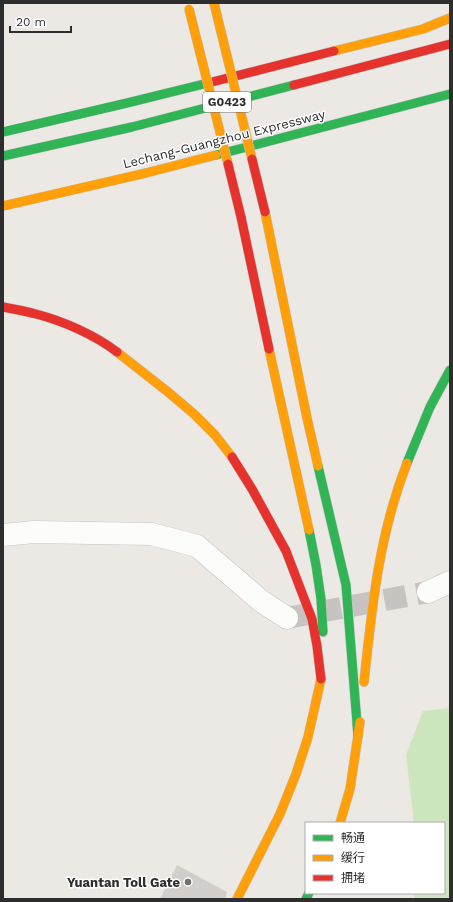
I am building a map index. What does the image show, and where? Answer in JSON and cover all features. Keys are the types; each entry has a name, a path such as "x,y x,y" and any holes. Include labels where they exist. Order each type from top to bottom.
{"highway":[{"path":"214,3 264,212 307,418 346,585 358,736"},
{"path":"188,6 241,217 316,565 321,599 323,630 321,680 308,737 296,774 280,814 237,899"},
{"path":"3,132 127,103 423,29 450,18"},
{"name":"G0423","path":"3,156 132,127 450,44"},
{"name":"Lechang-Guangzhou Expressway","path":"3,206 146,174 450,94"},
{"path":"3,307 37,314 62,322 104,344 168,392 194,414 215,435 235,462 252,489 286,551 312,619 321,680"},
{"path":"340,822 350,790 358,736 371,612 382,549 392,506 410,453 428,412 450,370"}],"street":[{"path":"3,535 34,532 152,534 197,546 261,601 287,618"},
{"path":"428,592 450,582"}],"green space":[{"path":"450,708 450,899 414,899 414,894 445,894 445,822 414,822 406,755 423,711"}],"building":[{"name":"Yuantan Toll Gate","path":"177,865 227,892 225,899 160,899"}],"tunnel":[{"path":"287,618 428,592"}],"traffic: fast":[{"path":"3,132 208,83"},
{"path":"3,156 132,127 294,85"},
{"path":"216,155 450,94"},
{"path":"407,463 430,407 450,370"},
{"path":"318,466 346,585 358,736"},
{"path":"309,530 321,599 323,632"},
{"path":"306,899 308,894"}],"traffic: slow":[{"path":"214,3 252,159"},
{"path":"189,9 228,164"},
{"path":"334,51 423,29 450,18"},
{"path":"3,206 146,173 216,155"},
{"path":"265,212 318,466"},
{"path":"269,349 309,530"},
{"path":"117,352 194,414 215,435 232,457"},
{"path":"364,682 370,626 383,544 397,490 407,463"},
{"path":"237,899 280,814 296,774 308,737 321,679"},
{"path":"340,822 350,789 360,722"}],"traffic: jam":[{"path":"294,85 450,44"},
{"path":"208,83 334,51"},
{"path":"252,159 265,212"},
{"path":"228,164 241,217"},
{"path":"241,217 269,349"},
{"path":"3,307 57,320 89,334 117,352"},
{"path":"232,457 252,489 286,551 312,619 321,679"}],"place":[{"name":"Yuantan Toll Gate","path":"188,882"}]}
